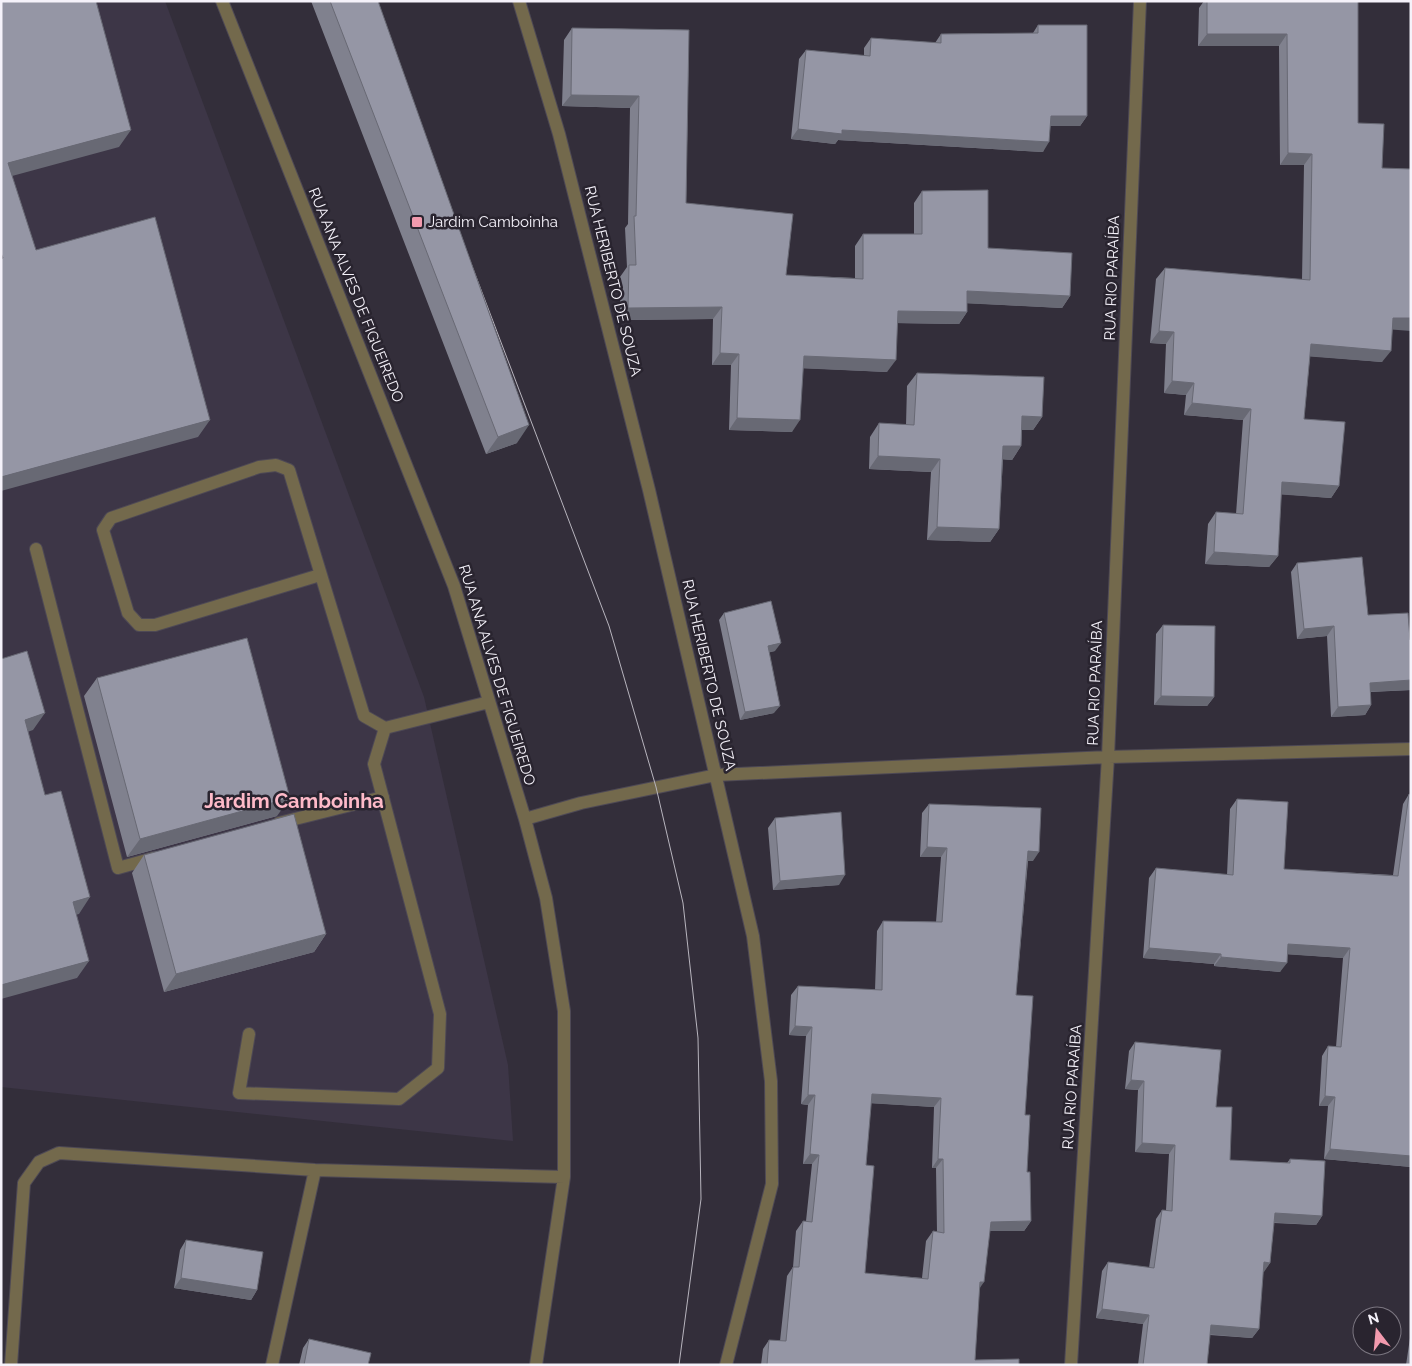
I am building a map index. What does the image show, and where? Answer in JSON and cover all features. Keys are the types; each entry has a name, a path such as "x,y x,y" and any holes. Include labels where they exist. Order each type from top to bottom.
{"street":[{"name":"RUA ANA ALVES DE FIGUEIREDO","path":"222,1 454,586 525,819 546,898 564,1011 564,1177 536,1365"},
{"name":"RUA HERIBERTO DE SOUZA","path":"519,1 562,144 649,490 753,936 771,1081 772,1184 726,1365"},
{"name":"RUA RIO PARAÍBA","path":"1071,1365 1108,757 1140,1"},
{"path":"320,575 155,624 139,625 128,613 103,530 111,518 260,468 276,465 289,470 364,716 384,728 489,702"},
{"path":"36,549 118,868 165,855"},
{"path":"249,1034 239,1093 399,1099 438,1068 440,1014 374,764 384,728"},
{"path":"525,819 581,803 716,775 1108,757 1411,749"},
{"path":"269,826 383,797"},
{"path":"11,1365 24,1184 39,1162 59,1153 315,1170 564,1177"},
{"path":"272,1365 315,1170"}],"shaded area":[{"path":"1,1 165,1 424,697 508,1065 513,1141 1,1087"}],"building":[{"path":"1,1 96,1 131,130 8,163 36,250 155,217 210,420 1,477 1,259 3,258 1,253"},
{"path":"330,1 378,1 529,425 498,437"},
{"path":"1207,1 1358,1 1358,123 1384,124 1382,168 1411,169 1411,318 1393,318 1391,351 1311,344 1304,419 1345,422 1339,486 1282,482 1278,556 1214,552 1216,512 1243,514 1251,409 1192,403 1194,383 1172,381 1174,332 1159,331 1165,268 1310,280 1312,154 1288,153 1287,34 1207,34"},
{"path":"1038,25 1087,25 1087,116 1051,116 1049,142 842,130 842,134 798,129 806,50 870,56 871,38 941,43 941,34 1038,33"},
{"path":"572,28 689,30 686,203 793,214 786,275 863,279 863,234 922,234 922,191 988,190 988,248 1072,253 1070,296 967,291 967,312 898,311 896,360 804,356 800,420 737,418 739,354 720,353 722,307 628,308 629,265 636,265 634,216 636,216 639,96 571,95"},
{"path":"917,373 1044,377 1042,417 1022,416 1021,446 1003,446 999,529 937,527 940,459 878,456 879,423 914,425"},
{"path":"1362,557 1368,615 1408,613 1411,640 1411,680 1370,683 1371,705 1338,707 1334,626 1304,629 1297,563"},
{"path":"771,601 781,643 768,646 780,706 745,712 724,613"},
{"path":"1163,625 1215,626 1214,697 1161,696"},
{"path":"247,638 290,798 140,839 97,678"},
{"path":"27,651 45,713 25,720 45,795 61,791 90,897 73,902 89,961 1,985 1,659"},
{"path":"1409,794 1411,795 1411,1156 1330,1149 1335,1097 1325,1096 1328,1046 1341,1047 1350,948 1288,944 1287,963 1221,957 1221,954 1149,948 1156,868 1233,875 1237,799 1288,802 1284,869 1398,876"},
{"path":"929,804 1041,808 1039,852 1028,851 1016,995 1033,996 1025,1115 1030,1115 1027,1172 1030,1172 1031,1221 991,1222 984,1282 980,1282 975,1360 1019,1359 1019,1365 767,1365 769,1340 786,1341 793,1267 799,1267 803,1221 812,1222 819,1155 810,1154 815,1095 808,1095 812,1027 795,1026 798,986 882,990 883,921 942,922 947,848 927,847","holes":["872,1094 941,1098 938,1159 943,1159 944,1233 933,1231 928,1279 865,1273 874,1166 866,1165"]},
{"path":"841,812 845,875 780,881 775,818"},
{"path":"294,814 326,934 176,974 144,855"},
{"path":"1135,1042 1221,1050 1216,1107 1232,1107 1230,1160 1290,1163 1290,1159 1325,1161 1322,1216 1275,1213 1270,1263 1264,1262 1259,1329 1211,1325 1207,1365 1143,1365 1149,1315 1102,1309 1108,1262 1154,1268 1162,1210 1172,1211 1175,1145 1142,1143 1144,1081 1131,1080"},
{"path":"186,1240 263,1252 257,1290 181,1278"},
{"path":"309,1339 371,1353 368,1365 304,1365"}],"tram line":[{"path":"467,253 609,626 656,787 683,903 698,1038 701,1199 679,1365"}],"place":[{"name":"Jardim Camboinha","path":"417,222"}],"district":[{"name":"Jardim Camboinha","path":"294,801"}]}
